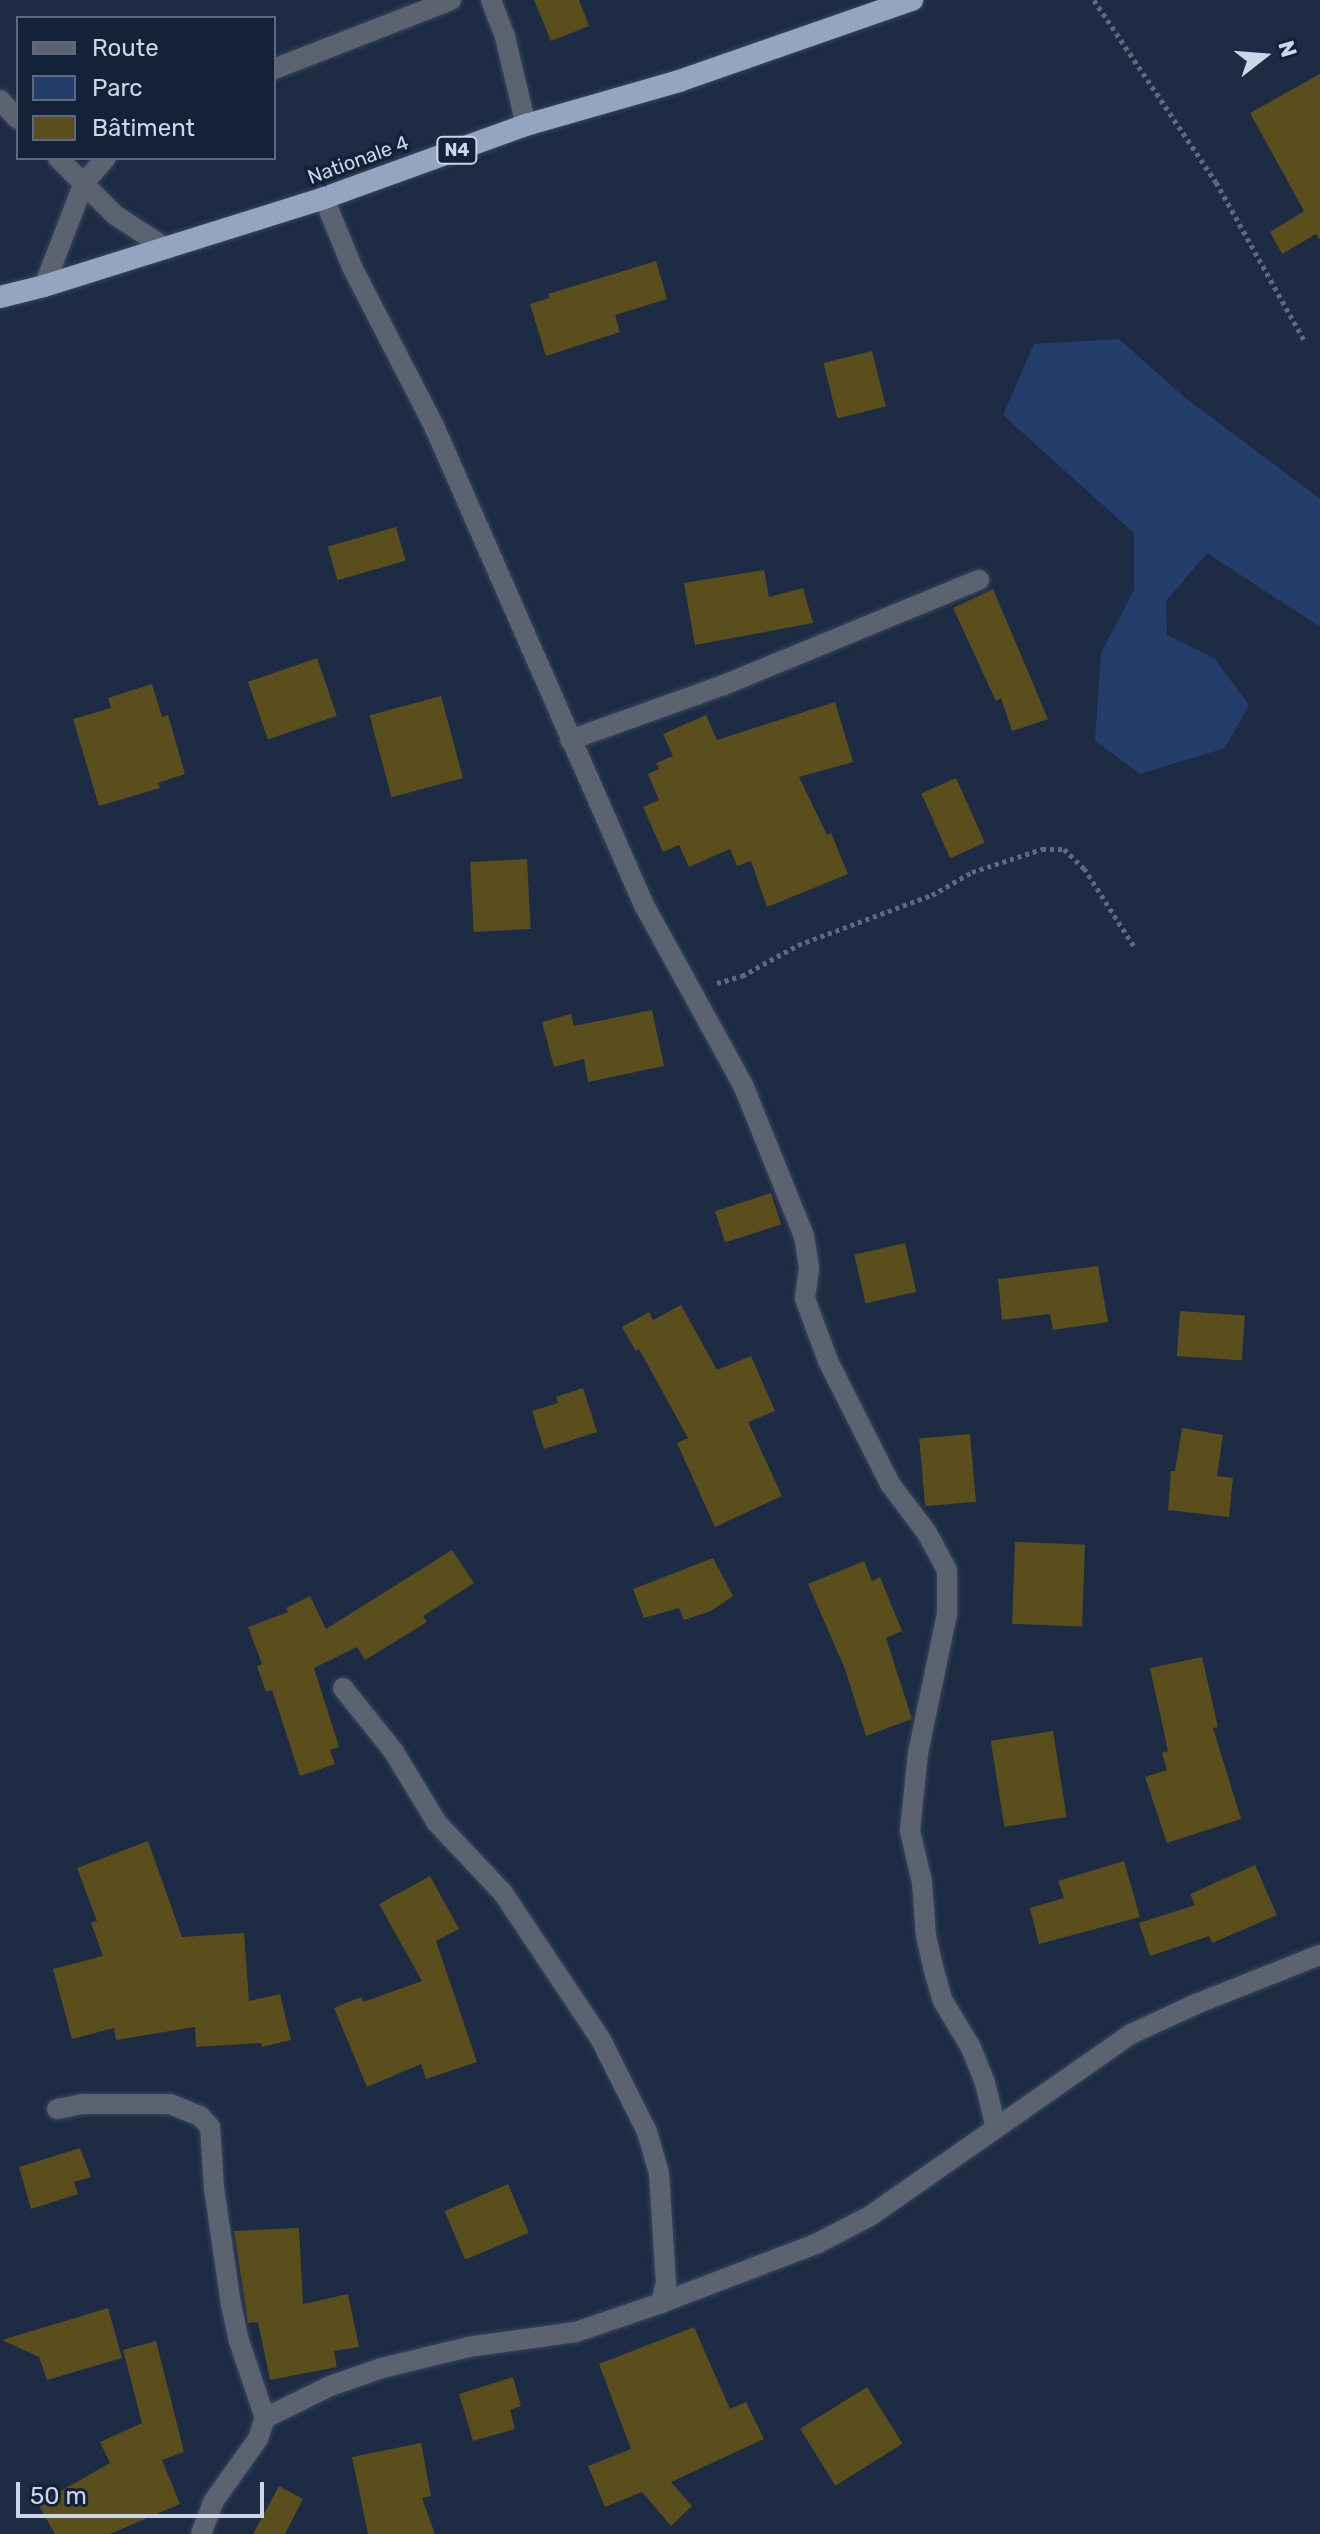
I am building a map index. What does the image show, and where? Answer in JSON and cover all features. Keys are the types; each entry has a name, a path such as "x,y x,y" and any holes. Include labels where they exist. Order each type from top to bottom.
{"highway":[{"name":"Nationale 4","path":"0,297 167,249 324,198 526,125 679,81 912,0"}],"street":[{"path":"276,68 451,0"},
{"path":"491,0 505,37 526,125"},
{"path":"0,100 16,117"},
{"path":"60,160 115,215 167,249"},
{"path":"44,286 84,183 104,160"},
{"path":"324,198 352,267 434,426 644,905 743,1085 761,1137 791,1198 804,1236 809,1269 805,1299 828,1361 890,1484 927,1533 947,1570 947,1614 918,1753 910,1831 922,1882 926,1936 933,1967 943,2001 971,2048 985,2083 996,2128"},
{"path":"570,740 724,685 979,580"},
{"path":"343,1688 380,1732 437,1823 503,1893 601,2040 647,2132 659,2173 666,2283 661,2303"},
{"path":"265,2418 330,2386 382,2368 468,2347 576,2332 818,2243 870,2216 1131,2034 1196,2004 1320,1955"},
{"path":"57,2109 82,2104 170,2104 200,2116 210,2127 214,2188 231,2304 239,2341 265,2418 258,2439 213,2502 201,2534"}],"path":[{"path":"1094,0 1216,182 1305,342"},
{"path":"688,985 711,984 742,976 798,945 905,906 972,872 1042,849 1064,849 1084,868 1135,948"}],"green space":[{"path":"1119,339 1184,397 1320,499 1320,627 1207,553 1166,601 1167,635 1214,658 1249,705 1225,748 1140,774 1095,741 1101,653 1134,590 1134,533 1003,415 1034,344"}],"building":[{"path":"534,0 579,0 589,26 551,41"},
{"path":"1320,74 1320,240 1316,234 1282,254 1270,232 1304,211 1250,113"},
{"path":"656,261 667,299 615,315 620,332 546,356 530,304 549,298 548,294"},
{"path":"872,351 886,406 837,418 823,363"},
{"path":"396,527 406,561 337,580 328,547"},
{"path":"764,570 769,597 803,588 813,623 695,645 684,583"},
{"path":"993,589 1048,719 1012,731 1001,698 996,701 953,608"},
{"path":"317,658 337,716 268,739 248,682"},
{"path":"152,684 162,717 168,715 185,774 158,783 160,788 99,806 73,719 111,708 108,698"},
{"path":"441,696 463,778 392,797 370,715"},
{"path":"835,702 853,762 799,777 827,835 831,833 848,874 767,907 751,861 737,866 730,849 689,867 679,845 663,852 643,807 659,800 648,774 659,769 656,763 673,756 663,734 706,715 717,740"},
{"path":"956,778 985,843 950,858 921,793"},
{"path":"527,859 531,929 474,932 470,862"},
{"path":"652,1010 664,1066 588,1082 584,1059 554,1067 542,1022 571,1014 574,1026"},
{"path":"771,1193 781,1224 725,1243 715,1211"},
{"path":"905,1243 916,1292 866,1303 854,1255"},
{"path":"1098,1266 1108,1322 1053,1330 1050,1314 1002,1320 998,1279"},
{"path":"681,1305 717,1370 751,1356 775,1411 748,1422 782,1496 715,1527 677,1443 688,1438 639,1349 636,1351 622,1327 649,1312 653,1320"},
{"path":"1180,1311 1245,1316 1242,1360 1177,1356"},
{"path":"583,1388 597,1432 544,1449 532,1411 558,1403 556,1397"},
{"path":"1182,1428 1223,1435 1217,1476 1233,1478 1229,1517 1168,1510 1171,1471 1175,1471"},
{"path":"970,1434 976,1502 925,1506 919,1438"},
{"path":"1015,1542 1085,1544 1082,1626 1012,1624"},
{"path":"452,1550 474,1583 423,1616 427,1622 365,1660 357,1647 314,1668 339,1747 330,1750 335,1764 300,1776 272,1690 266,1692 257,1666 262,1664 248,1627 288,1612 286,1608 310,1596 326,1629"},
{"path":"713,1558 733,1596 711,1611 684,1620 679,1608 644,1618 633,1589"},
{"path":"864,1561 872,1581 880,1577 902,1631 886,1638 912,1719 866,1736 845,1669 808,1584"},
{"path":"1202,1657 1218,1727 1213,1728 1241,1819 1167,1843 1145,1777 1167,1770 1162,1753 1168,1751 1150,1668"},
{"path":"1053,1731 1067,1817 1004,1827 991,1741"},
{"path":"148,1841 182,1937 244,1933 249,2001 280,1994 291,2040 262,2047 261,2043 196,2047 195,2027 116,2040 114,2028 72,2039 53,1969 103,1956 91,1923 97,1921 77,1868"},
{"path":"1124,1861 1140,1917 1039,1944 1030,1908 1064,1898 1058,1881"},
{"path":"1255,1865 1277,1915 1212,1943 1209,1936 1150,1956 1139,1923 1195,1905 1190,1894"},
{"path":"430,1876 459,1929 436,1941 477,2062 426,2079 421,2064 367,2087 334,2008 361,1997 363,2002 422,1981 379,1904"},
{"path":"80,2148 91,2177 74,2182 78,2194 31,2209 19,2167"},
{"path":"508,2184 529,2233 465,2260 444,2211"},
{"path":"299,2228 303,2304 348,2294 359,2347 334,2351 337,2367 270,2380 258,2322 248,2323 234,2231"},
{"path":"108,2308 122,2358 47,2380 39,2357 2,2340"},
{"path":"694,2327 730,2409 746,2402 764,2439 671,2482 692,2506 671,2526 642,2492 605,2507 588,2466 631,2449 599,2364"},
{"path":"156,2341 184,2452 162,2460 180,2504 110,2534 55,2534 38,2504 110,2463 100,2442 142,2423 123,2350"},
{"path":"513,2377 521,2406 510,2410 515,2429 473,2441 459,2394"},
{"path":"867,2387 903,2444 836,2486 800,2429"},
{"path":"421,2443 431,2496 422,2498 435,2534 368,2534 352,2457"},
{"path":"279,2486 303,2499 285,2534 253,2534"}]}
